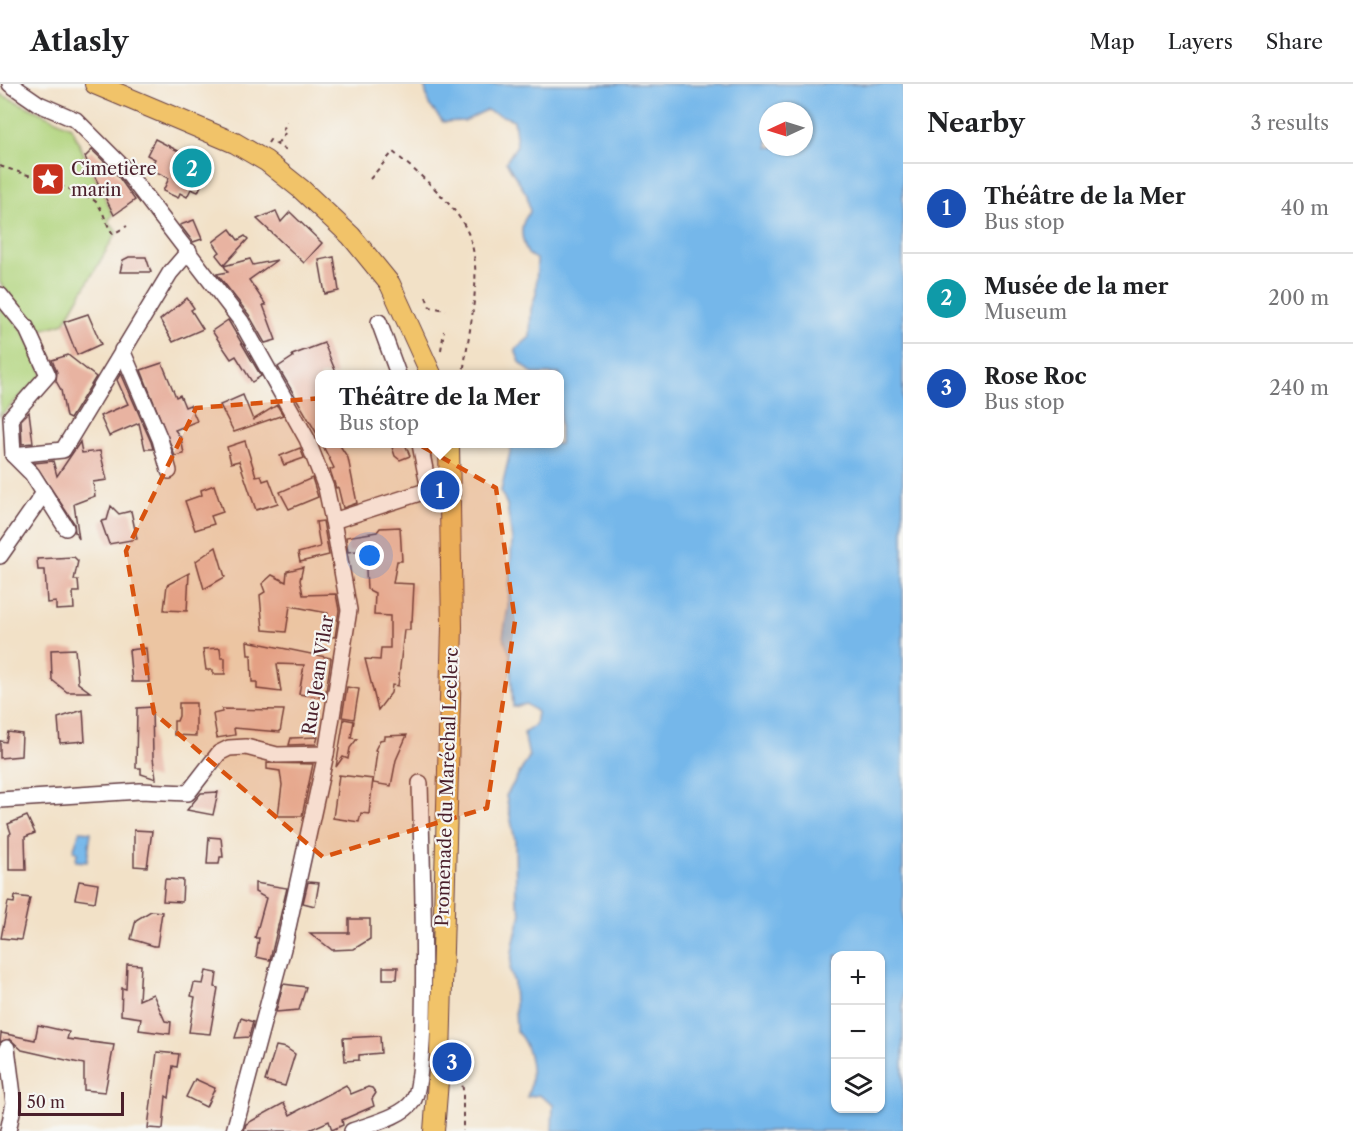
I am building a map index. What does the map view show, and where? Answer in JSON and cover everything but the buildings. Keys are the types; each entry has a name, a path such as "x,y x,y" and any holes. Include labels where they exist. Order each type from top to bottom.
{"main road":[{"path":"95,84 235,144 266,161 301,189 351,236 390,284 429,370"},
{"name":"Promenade du Maréchal Leclerc","path":"434,1131 432,1021 452,627 449,448"}],"street":[{"name":"Rue Jean Vilar","path":"10,84 39,104 76,120 122,166 189,251 241,321 311,449 326,488 349,610 326,754 285,941 234,1131"},
{"path":"13,456 63,450 170,273 189,251"},
{"path":"0,295 26,327 48,375 11,417 13,456 32,474 66,528"},
{"path":"379,322 396,370"},
{"path":"122,350 160,439 169,471"},
{"path":"333,521 429,490 421,448"},
{"path":"0,556 45,493"},
{"path":"0,800 140,791 188,793 219,753 229,748 246,747 277,755 326,754"},
{"path":"352,1131 397,1113 413,1102 419,1088 432,1021 420,783"},
{"path":"7,1048 14,1103 8,1131"}],"path":[{"path":"277,144 285,132 282,130 287,122"},
{"path":"270,140 285,150"},
{"path":"370,179 393,152 433,186 468,232 475,260 473,308 464,370"},
{"path":"0,166 94,200 105,215 105,223 112,234 127,226"},
{"path":"426,297 430,307 446,310"},
{"path":"441,350 444,331"}],"highlighted area":[{"path":"335,397 496,488 515,621 487,808 323,857 154,713 126,551 196,408"}],"green space":[{"name":"Cimetière marin","path":"0,94 71,127 113,215 108,221 117,232 64,323 38,331 0,283"},
{"path":"0,304 24,332 43,374 0,416"}],"water":[{"path":"424,84 903,84 903,1131 552,1131 553,1105 539,1095 527,1097 531,1080 529,1054 526,1045 516,1031 514,983 510,970 521,913 516,898 515,840 506,796 529,757 524,733 535,725 537,712 526,704 513,707 510,655 503,637 508,607 512,540 507,505 501,491 511,448 564,448 564,370 529,370 520,362 515,350 530,337 531,309 536,294 537,260 528,254 522,237 522,227 530,212 527,195 506,162 517,145 514,120 486,110 465,121 443,122 429,105"},
{"path":"80,831 91,832 87,862 76,861 77,852 73,851"}],"place":[{"name":"Musée de la mer","path":"192,168"},
{"name":"Cimetière marin","path":"48,179"},
{"name":"Théâtre de la Mer","path":"440,490"},
{"name":"Rose Roc","path":"452,1062"}]}
